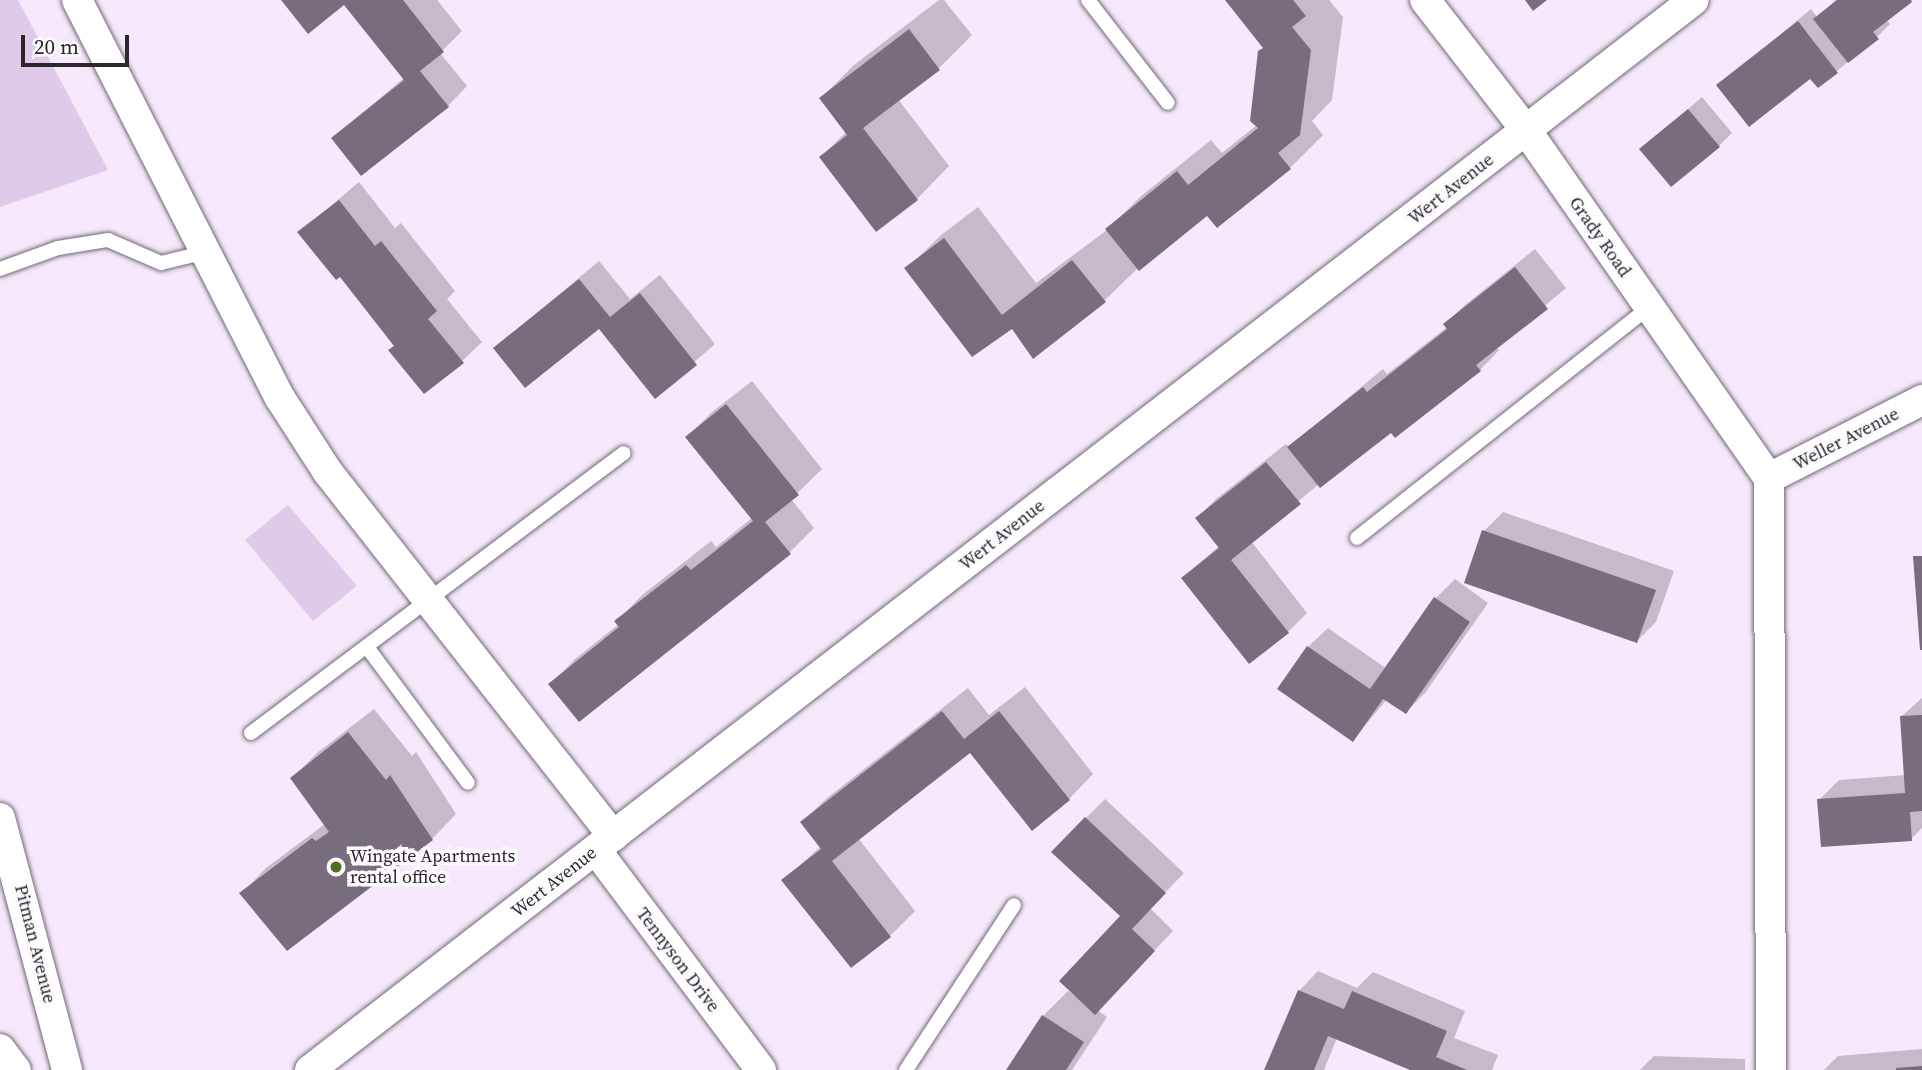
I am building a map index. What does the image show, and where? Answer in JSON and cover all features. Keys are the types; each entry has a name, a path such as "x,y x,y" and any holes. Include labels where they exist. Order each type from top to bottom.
{"street":[{"name":"Tennyson Drive","path":"77,0 281,398 327,471 429,601 604,843 761,1070"},
{"name":"Grady Road","path":"1425,0 1527,130 1769,478"},
{"name":"Wert Avenue","path":"310,1070 1694,0"},
{"name":"Weller Avenue","path":"1769,478 1922,400"},
{"path":"1769,478 1771,1070"},
{"name":"Pitman Avenue","path":"0,818 67,1070"},
{"path":"0,1048 16,1070"}],"lane":[{"path":"1088,0 1168,103"},
{"path":"0,268 58,248 108,240 161,263 206,252"},
{"path":"1357,538 1649,307"},
{"path":"251,733 624,453"},
{"path":"367,647 468,783"},
{"path":"906,1070 1014,905"}],"shaded area":[{"path":"0,0 18,0 108,170 0,207"},
{"path":"288,505 357,586 313,621 245,540"}],"building":[{"path":"281,0 403,0 444,52 420,71 449,107 361,176 331,138 404,80 344,5 308,34"},
{"path":"1225,0 1293,0 1306,16 1292,27 1311,50 1300,135 1278,153 1291,169 1217,228 1207,216 1139,271 1105,229 1177,171 1188,185 1258,128 1250,121 1258,51 1263,48"},
{"path":"1525,0 1547,0 1533,11"},
{"path":"1837,0 1912,2 1873,32 1879,39 1848,63 1813,19"},
{"path":"1798,21 1838,73 1818,88 1810,79 1749,127 1716,85"},
{"path":"909,29 940,70 863,128 918,200 876,232 819,157 847,135 819,98"},
{"path":"1688,109 1720,147 1671,187 1639,149"},
{"path":"339,200 375,246 381,241 437,311 428,319 464,363 424,394 388,350 394,346 340,277 336,280 297,232"},
{"path":"944,238 1002,315 1072,260 1106,302 1033,359 1012,329 972,357 904,268"},
{"path":"1515,267 1548,309 1476,365 1481,371 1395,438 1391,433 1320,488 1287,447 1363,387 1367,392 1447,329 1443,324"},
{"path":"579,279 610,317 640,293 697,365 655,399 599,329 525,388 493,348"},
{"path":"726,404 799,495 765,522 791,554 579,722 548,684 619,627 614,621 686,565 691,570 753,521 685,437"},
{"path":"1266,462 1301,504 1231,560 1289,633 1249,664 1181,578 1219,548 1195,518"},
{"path":"1482,530 1656,590 1637,643 1464,583"},
{"path":"1913,556 1922,556 1922,650 1920,650"},
{"path":"1434,597 1470,622 1406,714 1383,699 1353,742 1277,689 1307,646 1370,689"},
{"path":"942,711 964,739 999,711 1070,800 1032,831 970,753 832,861 891,937 851,968 781,880 821,849 800,822"},
{"path":"1922,715 1922,811 1910,812 1912,841 1821,847 1817,799 1905,793 1900,716"},
{"name":"Wingate Apartments rental office","path":"348,732 386,780 390,775 433,840 287,951 239,893 312,838 316,841 329,832 290,778"},
{"path":"1085,817 1166,893 1132,929 1155,951 1095,1015 1059,981 1120,916 1051,852"},
{"path":"1298,990 1344,1009 1352,991 1447,1031 1436,1057 1467,1070 1410,1070 1328,1036 1314,1070 1264,1070"},
{"path":"1042,1015 1084,1042 1066,1070 1006,1070"},
{"path":"1922,1066 1922,1070 1896,1070 1896,1068"}],"place":[{"name":"Wingate Apartments rental office","path":"336,867"}]}
